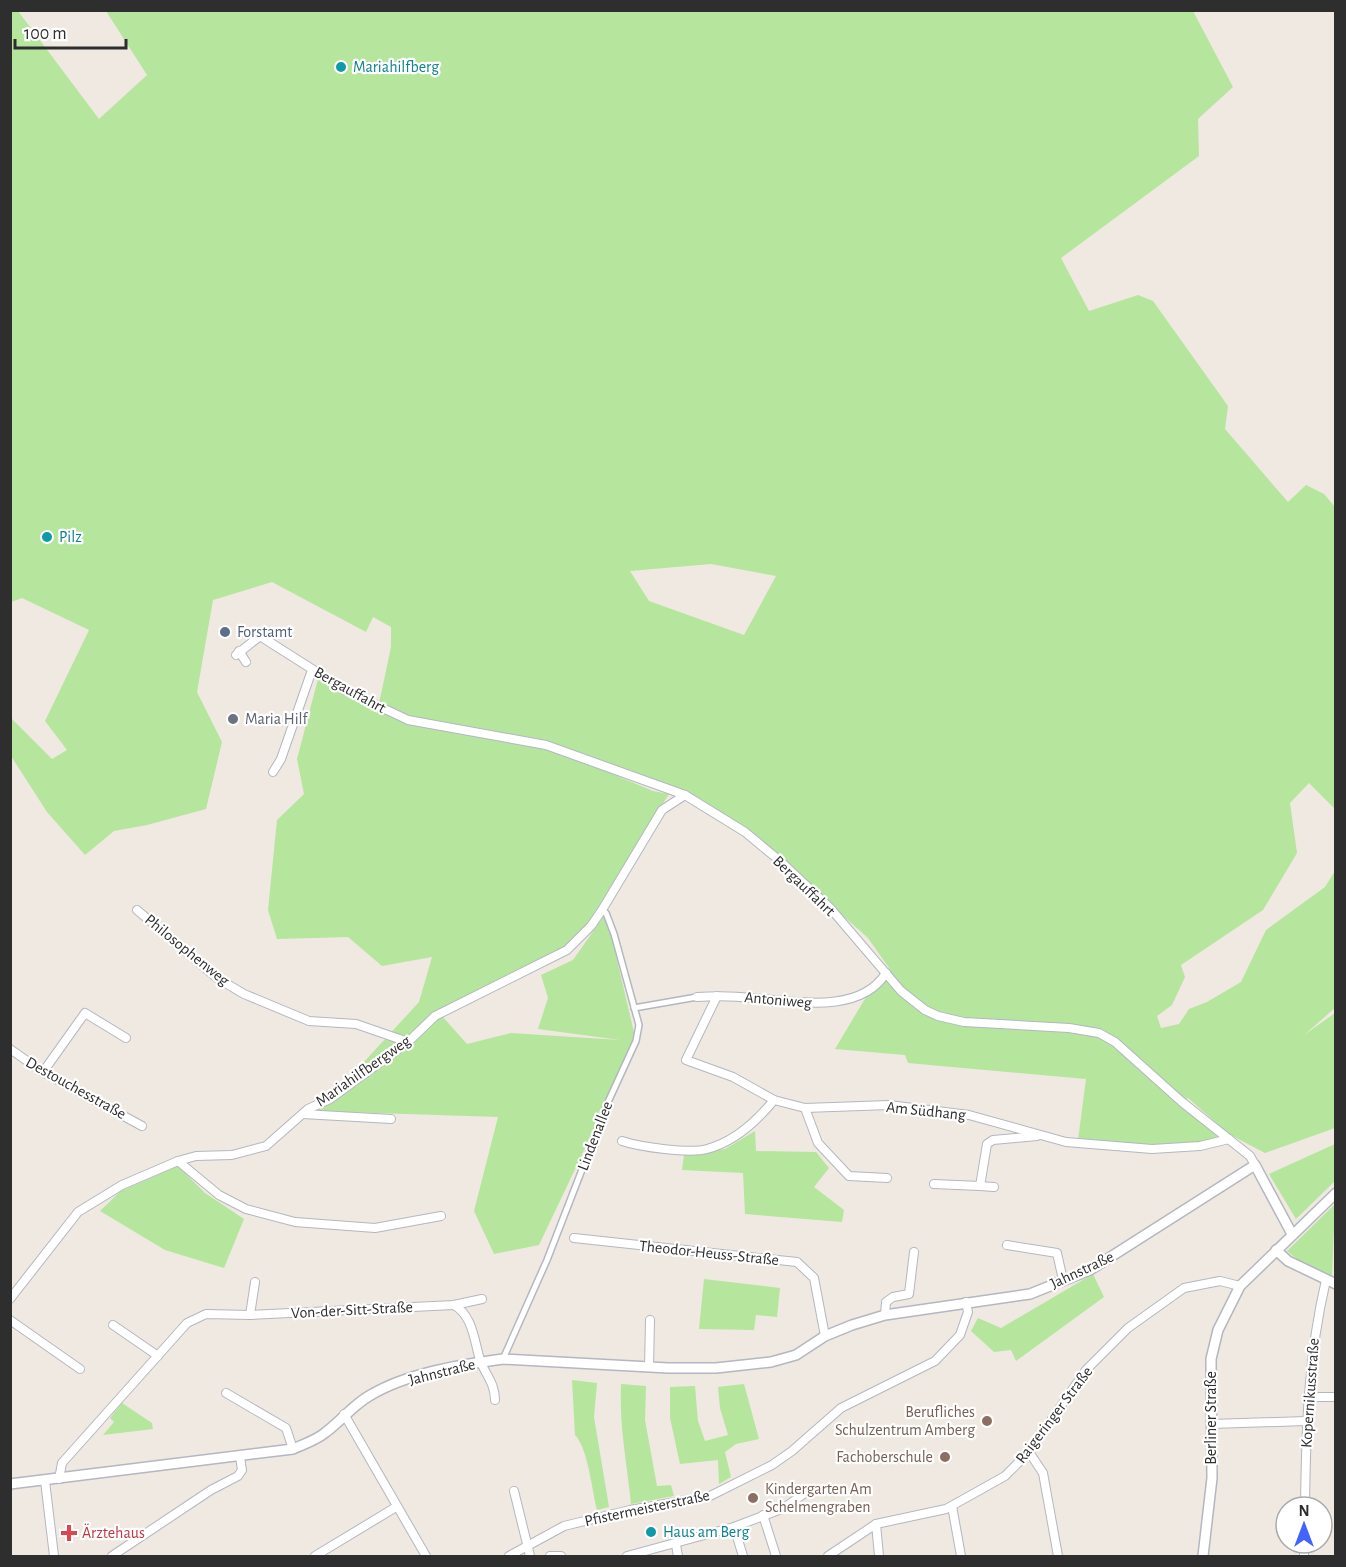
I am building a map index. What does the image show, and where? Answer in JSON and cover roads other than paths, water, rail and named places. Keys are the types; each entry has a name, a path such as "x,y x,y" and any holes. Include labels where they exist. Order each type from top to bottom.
{"street":[{"name":"Bergauffahrt","path":"246,662 237,653 260,636 312,670 373,705 408,720 546,745 685,795 745,832 780,861 831,909 912,1001 938,1016 964,1022 1069,1028 1099,1033 1115,1042 1182,1102 1250,1156 1292,1234"},
{"path":"273,772 281,759 312,670"},
{"name":"Mariahilfbergweg","path":"10,1299 78,1212 122,1185 178,1161 196,1156 219,1157 257,1150 281,1134 303,1114 330,1099 408,1042 435,1016 567,950 602,910 662,810 685,795"},
{"name":"Philosophenweg","path":"137,910 217,978 244,994 309,1021 356,1024 408,1042"},
{"name":"Lindenallee","path":"503,1359 547,1260 609,1100 636,1041 639,1025 614,934 606,913 602,910"},
{"name":"Antoniweg","path":"697,997 717,996 819,1004 861,994 879,984 886,973"},
{"name":"Am Südhang","path":"717,996 686,1060 733,1077 774,1100 805,1108 889,1105 969,1115 1066,1142 1152,1149 1200,1146 1228,1139"},
{"path":"634,1008 697,997"},
{"path":"43,1072 85,1014 126,1038"},
{"name":"Destouchesstraße","path":"10,1049 43,1072 142,1126"},
{"path":"622,1141 640,1147 705,1150 757,1122 774,1100"},
{"path":"805,1108 818,1143 849,1176 887,1178"},
{"path":"303,1114 392,1119"},
{"name":"Am Südhang","path":"980,1186 987,1144 993,1140 1044,1135"},
{"path":"178,1161 219,1195 246,1209 295,1222 375,1228 441,1216"},
{"name":"Jahnstraße","path":"10,1484 293,1449 326,1433 344,1414 368,1396 406,1379 481,1362 503,1359 649,1367 716,1368 771,1362 796,1355 825,1336 885,1315 1030,1294 1090,1270 1256,1165"},
{"path":"934,1184 994,1187"},
{"name":"Berliner Straße","path":"1203,1557 1210,1506 1211,1359 1214,1343 1226,1311 1240,1286 1335,1193"},
{"name":"Theodor-Heuss-Straße","path":"574,1238 797,1262 814,1278 825,1336"},
{"path":"1007,1245 1057,1253 1063,1280"},
{"path":"1276,1250 1288,1261 1331,1282"},
{"path":"885,1315 886,1302 893,1297 909,1294 914,1252"},
{"name":"Raigeringer Straße","path":"828,1557 876,1524 952,1506 1005,1476 1029,1452 1086,1370 1128,1328 1184,1288 1220,1281 1240,1286"},
{"path":"250,1315 255,1282"},
{"name":"Kopernikusstraße","path":"1305,1495 1306,1421 1314,1332 1331,1282"},
{"name":"Von-der-Sitt-Straße","path":"59,1479 62,1463 187,1323 206,1314 250,1315 454,1305 482,1299"},
{"name":"Pfistermeisterstraße","path":"509,1557 564,1526 630,1510 711,1496 772,1465 792,1451 841,1408 935,1361 960,1335 968,1312 966,1302"},
{"path":"454,1305 461,1310 472,1329 481,1362 495,1388 495,1400"},
{"path":"10,1320 80,1369"},
{"path":"649,1367 650,1320"},
{"path":"112,1325 158,1356"},
{"path":"226,1393 286,1428 293,1449"},
{"path":"1308,1397 1335,1397"},
{"path":"344,1414 426,1557"},
{"path":"1211,1424 1306,1421"},
{"path":"1029,1452 1043,1473 1058,1557"},
{"path":"111,1557 211,1490 238,1476 242,1470 240,1457"},
{"path":"45,1481 54,1557"},
{"path":"627,1557 734,1527 792,1503 808,1490"},
{"path":"514,1491 530,1557"},
{"path":"952,1506 961,1557"},
{"path":"315,1557 396,1507"},
{"path":"763,1515 776,1557"},
{"path":"876,1524 879,1557"},
{"path":"734,1527 743,1557"},
{"path":"676,1545 678,1557"},
{"path":"550,1557 561,1557"}],"place":[{"name":"Mariahilfberg","path":"341,67"},
{"name":"Pilz","path":"47,537"},
{"name":"Forstamt","path":"225,632"},
{"name":"Maria Hilf","path":"233,719"},
{"name":"Berufliches Schulzentrum Amberg","path":"987,1421"},
{"name":"Fachoberschule","path":"945,1457"},
{"name":"Kindergarten Am Schelmengraben","path":"753,1498"},
{"name":"Haus am Berg","path":"651,1532"},
{"name":"Ärztehaus","path":"69,1533"}]}
